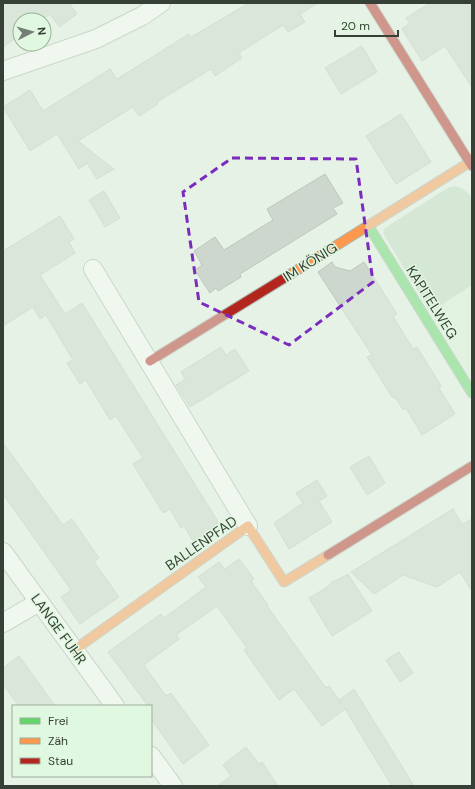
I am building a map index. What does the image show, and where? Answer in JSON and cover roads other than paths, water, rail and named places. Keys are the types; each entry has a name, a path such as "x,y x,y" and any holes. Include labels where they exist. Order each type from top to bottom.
{"street":[{"path":"3,71 96,39 142,16 161,3"},
{"path":"374,4 471,164"},
{"name":"IM KÖNIG","path":"150,361 368,225 471,164"},
{"name":"KAPITELWEG","path":"368,225 472,393"},
{"path":"93,269 150,361 248,526"},
{"name":"BALLENPFAD","path":"74,650 248,526 284,582 472,466"},
{"name":"LANGE FUHR","path":"3,552 114,705"},
{"path":"3,623 39,602"},
{"path":"152,757 173,786"}]}
